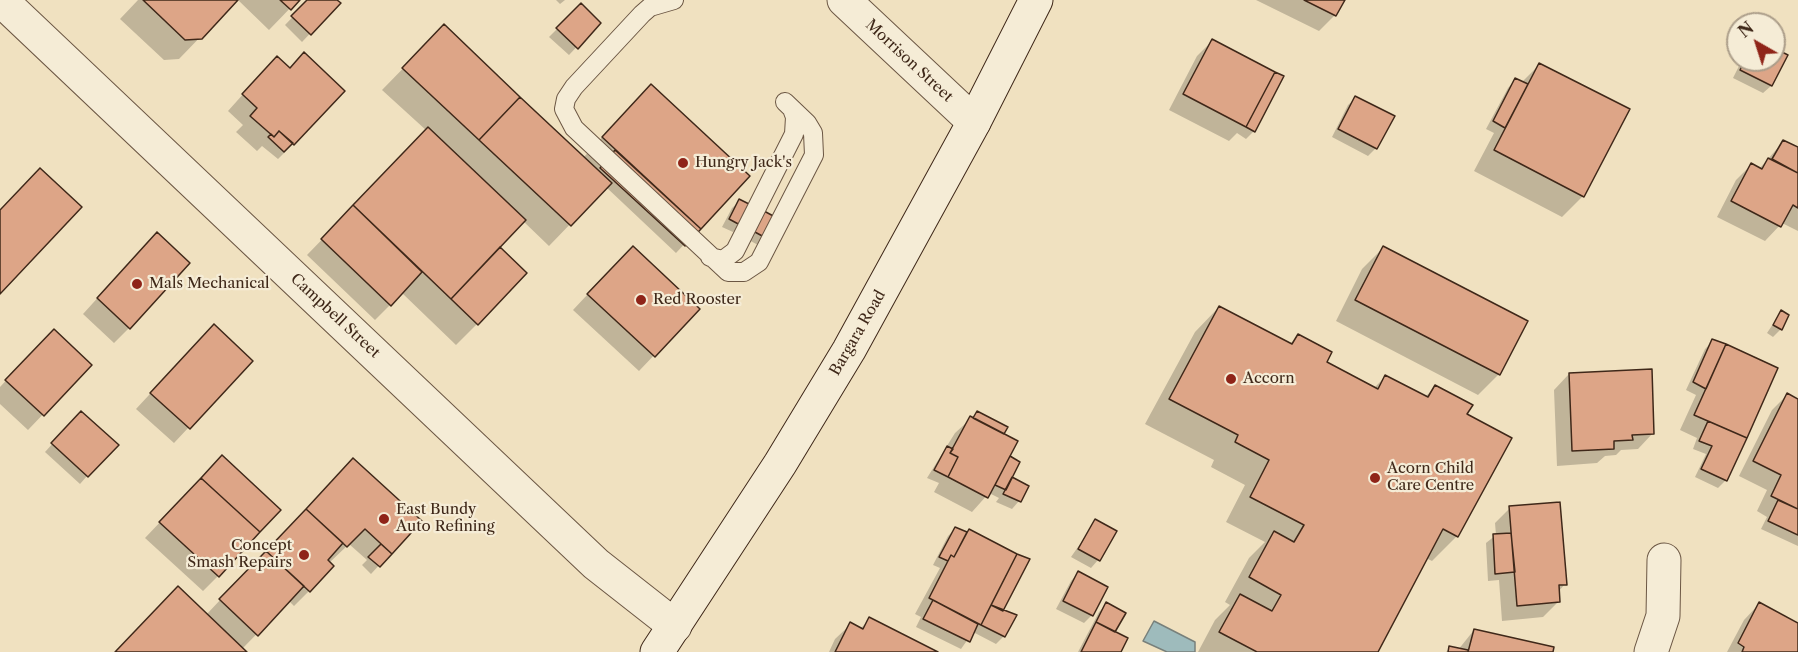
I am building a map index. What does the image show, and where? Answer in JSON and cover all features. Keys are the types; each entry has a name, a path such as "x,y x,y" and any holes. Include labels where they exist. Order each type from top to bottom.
{"street":[{"name":"Campbell Street","path":"1,0 596,564 666,639"},
{"name":"Morrison Street","path":"844,0 974,122"},
{"name":"Bargara Road","path":"666,639 780,464 843,360 974,122 1036,0"},
{"path":"1651,652 1663,616 1664,560"}],"lane":[{"path":"674,0 650,7 642,14 574,87 566,99 564,109 574,128 723,270 735,273 751,268 764,255 814,155 813,133 807,123 789,105 795,117 794,134 735,251 723,260 710,257"}],"water":[{"path":"1154,621 1195,642 1195,652 1167,652 1143,641"}],"building":[{"path":"143,0 238,0 202,39 185,40"},
{"path":"280,0 300,0 291,10"},
{"path":"307,0 337,0 341,3 311,35 291,16"},
{"path":"1304,0 1345,0 1336,16"},
{"path":"581,3 601,23 578,49 556,28"},
{"path":"444,24 520,97 479,140 402,68"},
{"path":"1212,39 1275,72 1246,127 1183,94"},
{"path":"304,52 345,91 294,145 279,131 274,137 250,116 257,108 242,94 277,56 290,68"},
{"path":"1539,63 1630,109 1584,197 1494,150"},
{"path":"1275,72 1284,76 1255,132 1246,127"},
{"path":"1744,72 1779,72 1772,86"},
{"path":"1515,78 1528,84 1505,128 1493,121"},
{"name":"Hungry Jack's","path":"651,84 750,176 701,229 602,137"},
{"path":"1355,96 1395,116 1377,149 1338,129"},
{"path":"520,97 612,183 571,226 479,140"},
{"path":"428,127 526,220 451,299 353,205"},
{"path":"279,131 293,143 284,152 268,137 271,134 274,137"},
{"path":"1783,140 1798,147 1798,173 1772,159"},
{"path":"615,150 701,229 685,246 600,168"},
{"path":"1768,158 1798,173 1798,208 1793,205 1781,227 1731,201 1751,163 1762,169"},
{"path":"40,168 82,207 0,294 0,210"},
{"path":"739,199 753,206 742,226 729,219"},
{"path":"353,205 422,272 391,306 321,239"},
{"path":"764,211 777,218 766,238 753,231"},
{"path":"157,232 190,263 130,329 97,298"},
{"path":"633,246 700,309 655,357 587,294"},
{"path":"1383,246 1528,321 1500,375 1355,300"},
{"path":"500,247 527,273 478,325 451,299"},
{"name":"Acorn Child Care Centre","path":"1219,306 1292,344 1298,334 1332,352 1327,362 1378,389 1385,375 1428,397 1435,385 1473,405 1467,414 1512,438 1458,537 1443,529 1378,652 1257,652 1219,632 1240,594 1272,611 1281,595 1249,577 1274,531 1294,542 1304,525 1250,497 1269,460 1235,442 1238,435 1169,399"},
{"path":"1781,310 1789,315 1782,330 1773,325"},
{"path":"214,324 253,361 190,429 150,393"},
{"path":"54,329 92,365 44,416 5,380"},
{"path":"1712,339 1726,344 1706,389 1693,382"},
{"path":"1726,344 1778,368 1747,438 1694,415"},
{"path":"1652,369 1654,434 1632,435 1633,440 1614,441 1614,449 1572,451 1569,373"},
{"path":"1787,393 1798,399 1798,509 1771,496 1781,475 1753,461"},
{"path":"81,411 119,445 88,477 51,443"},
{"path":"977,411 1008,427 1004,434 973,418"},
{"path":"970,416 1018,441 988,498 948,477 958,457 950,453"},
{"path":"1708,421 1747,438 1727,481 1701,469 1712,446 1699,441"},
{"path":"947,446 953,449 950,453 958,457 948,477 934,470"},
{"path":"222,455 281,510 260,532 201,478"},
{"path":"1010,456 1020,462 1006,490 995,485"},
{"path":"353,458 422,521 392,554 365,529 347,547 306,509"},
{"path":"1012,477 1029,486 1021,502 1003,494"},
{"path":"201,478 260,532 219,577 159,522"},
{"path":"1778,500 1798,509 1798,535 1768,521"},
{"path":"1560,502 1567,585 1559,585 1560,602 1517,606 1509,506"},
{"path":"306,509 343,543 328,560 334,566 310,592 266,551"},
{"path":"1095,519 1117,531 1100,561 1078,549"},
{"path":"955,527 967,532 954,557 951,555 948,561 939,557"},
{"path":"969,529 1017,554 981,625 929,598 951,555 954,557"},
{"path":"1511,533 1515,572 1495,574 1493,534"},
{"path":"381,544 392,554 380,567 368,557"},
{"path":"266,551 304,586 258,636 219,599"},
{"path":"1017,554 1030,559 1003,611 991,605"},
{"path":"1078,571 1108,587 1093,616 1063,601"},
{"path":"178,586 247,652 115,652"},
{"path":"933,600 978,624 970,642 923,619"},
{"path":"1106,602 1126,613 1115,632 1096,622"},
{"path":"1759,602 1798,623 1798,652 1742,652 1744,647 1738,643"},
{"path":"991,605 1017,615 1005,637 981,625"},
{"path":"869,617 938,652 835,652 850,622 863,629"},
{"path":"1096,622 1128,638 1121,652 1081,652"},
{"path":"1474,629 1554,647 1553,652 1468,652"},
{"path":"1449,646 1468,650 1468,652 1448,652"}],"place":[{"name":"Hungry Jack's","path":"683,163"},
{"name":"Mals Mechanical","path":"137,284"},
{"name":"Red Rooster","path":"641,300"},
{"name":"Accorn","path":"1231,379"},
{"name":"Acorn Child Care Centre","path":"1375,478"},
{"name":"East Bundy Auto Refining","path":"384,519"},
{"name":"Concept Smash Repairs","path":"304,555"}]}
